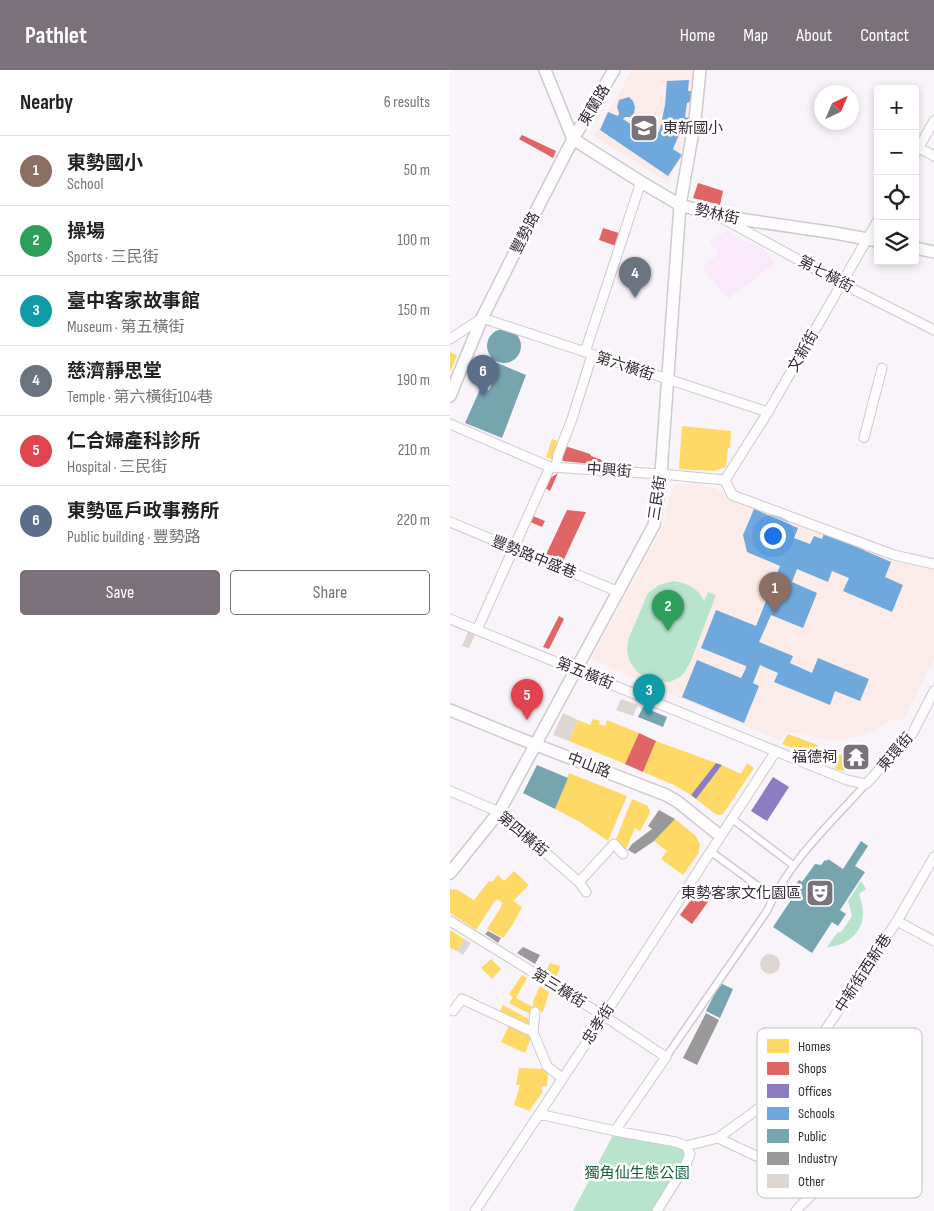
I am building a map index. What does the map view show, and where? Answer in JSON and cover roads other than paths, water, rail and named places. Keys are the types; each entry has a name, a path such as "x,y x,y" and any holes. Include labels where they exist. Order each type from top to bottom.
{"street":[{"path":"545,70 573,139"},
{"name":"東蘭路","path":"573,139 614,70"},
{"name":"三民街","path":"450,873 500,812 654,525 661,474 680,204 695,120 700,70"},
{"path":"919,147 934,121"},
{"name":"勢林街","path":"573,139 680,204 719,216 872,240"},
{"name":"豐勢路","path":"450,396 482,318 573,139"},
{"path":"919,152 934,156"},
{"path":"478,630 513,548 553,467 572,419 589,354 641,182"},
{"name":"第七橫街","path":"719,216 841,283 934,330"},
{"name":"文新街","path":"726,480 768,412 841,283 872,240"},
{"path":"919,249 934,252"},
{"path":"450,339 482,318"},
{"name":"第六橫街","path":"482,318 768,412"},
{"path":"864,438 882,368"},
{"name":"中興街","path":"450,424 553,467 726,480"},
{"path":"726,480 732,495 894,555 934,564"},
{"name":"豐勢路中盛巷","path":"450,522 619,592"},
{"name":"第五橫街","path":"450,619 776,751"},
{"name":"東環街","path":"866,784 912,734 934,691"},
{"name":"中山路","path":"450,710 666,795 678,802 719,835"},
{"path":"719,835 776,751 847,780 866,784"},
{"path":"615,1131 767,911 773,897 793,865 866,784"},
{"name":"第四橫街","path":"450,791 500,812 579,882 586,892"},
{"path":"731,818 793,865"},
{"name":"忠孝街","path":"475,1211 604,1016 719,835"},
{"path":"579,882 614,844 623,854"},
{"path":"710,851 773,897"},
{"name":"中新街西新巷","path":"826,1028 896,921 934,857"},
{"name":"第三橫街","path":"450,921 604,1016 666,1057"},
{"path":"896,921 934,941"},
{"path":"454,1011 462,999 533,1032"},
{"path":"536,1012 533,1032 547,1066 562,1078"},
{"name":"中新街西新巷","path":"686,1146 718,1138 757,1110"},
{"path":"539,1114 676,1142 686,1146 690,1154 686,1164 657,1211"},
{"path":"718,1138 757,1156"},
{"path":"796,1211 809,1198"}],"place":[{"name":"東新國小","path":"644,128"},
{"name":"慈濟靜思堂","path":"635,298"},
{"name":"東勢區戶政事務所","path":"483,396"},
{"name":"東勢國小","path":"775,613"},
{"name":"操場","path":"668,631"},
{"name":"臺中客家故事館","path":"649,715"},
{"name":"仁合婦產科診所","path":"527,720"},
{"name":"福德祠","path":"856,757"},
{"name":"東勢客家文化園區","path":"820,893"}],"park label":[{"name":"獨角仙生態公園","path":"637,1173"}]}
